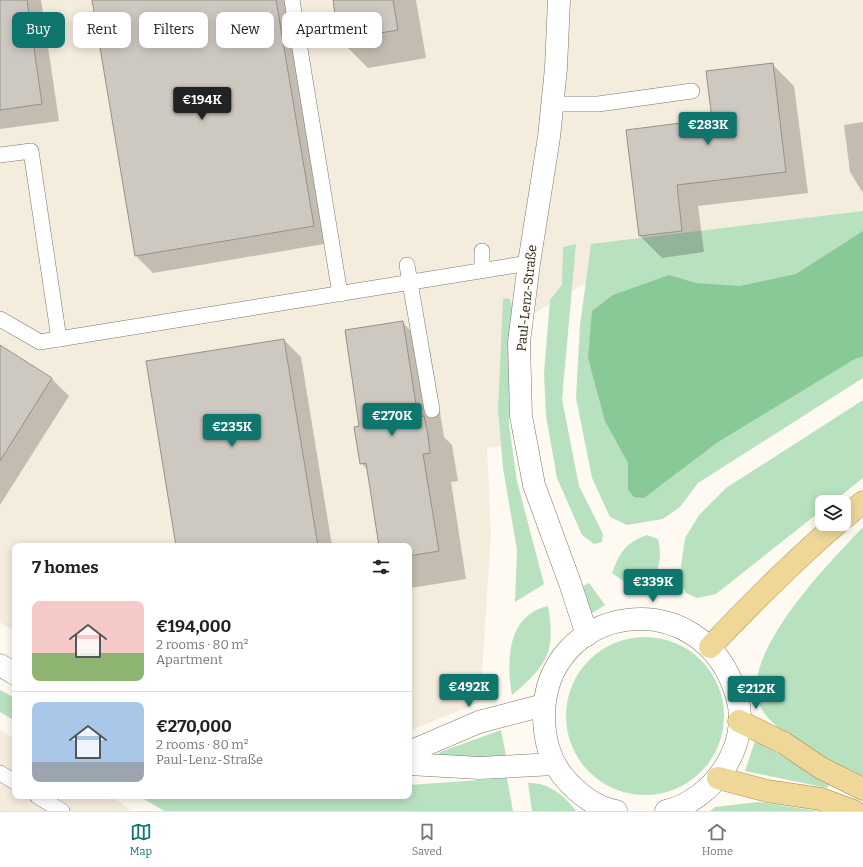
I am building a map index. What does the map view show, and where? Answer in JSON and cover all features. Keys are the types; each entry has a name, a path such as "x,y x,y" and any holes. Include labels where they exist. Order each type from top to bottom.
{"main road":[{"name":"Paul-Lenz-Straße","path":"559,0 552,104 519,342 521,416 534,485 570,583 587,635"},
{"path":"851,512 863,502"},
{"path":"710,647 760,595 829,531"},
{"path":"611,811 595,804 572,787 554,764 545,740 544,705 552,676 561,660 573,646 587,635 607,625 629,619 660,620 690,632 710,647 723,663 733,681 738,701 739,720 731,755 718,778 698,796 669,811"},
{"path":"0,665 12,672"},
{"path":"412,751 479,722 544,705"},
{"path":"739,720 784,743 821,768 863,789"},
{"path":"412,764 480,768 554,764"},
{"path":"718,778 766,791 821,799 854,811"}],"lane":[{"path":"292,0 340,294"},
{"path":"552,104 598,104 692,91"},
{"path":"0,155 31,151 59,339"},
{"path":"482,251 482,270"},
{"path":"0,319 40,342 529,263"},
{"path":"407,265 432,410"},
{"path":"0,773 12,780"},
{"path":"42,799 62,811"}],"shaded area":[{"path":"0,0 863,0 863,228 584,284 506,330 507,445 487,448 491,535 480,702 412,730 412,543 12,543 12,630 0,622"},
{"path":"0,730 12,737 12,799 114,799 133,811 0,811"}],"green space":[{"path":"863,211 863,378 698,483 680,507 663,519 627,525 610,517 592,478 576,398 580,325 591,244"},
{"path":"863,231 863,356 853,360 718,442 644,498 634,497 628,490 628,463 605,421 588,358 592,311 613,295 669,275 696,283 740,286 796,274"},
{"path":"576,244 562,399 579,486 603,534 602,542 594,544 582,535 557,478 546,416 544,373 550,300 562,285 563,247"},
{"path":"509,298 512,306 509,425 517,481 544,584 515,602 517,550 503,468 498,409 503,299"},
{"path":"863,400 863,478 842,495 815,495 815,516 716,594 697,598 686,593 679,580 685,538 699,515 726,488"},
{"path":"863,527 863,776 822,756 792,738 779,728 768,718 761,708 756,687 761,663 773,638 790,612 810,586"},
{"path":"647,535 658,539 660,555 658,568 643,595 612,573 624,549 633,541"},
{"path":"589,583 605,605 578,622 568,594"},
{"path":"548,606 551,636 546,657 534,675 512,695 509,668 512,641 517,629 524,619 534,611"},
{"path":"645,637 675,643 689,650 701,660 711,672 718,686 724,716 718,746 711,760 701,772 689,782 675,789 645,795 615,789 601,782 589,772 579,760 572,746 566,716 572,686 579,672 589,660 601,650 615,643"},
{"path":"0,690 12,696 12,719 0,712"},
{"path":"501,730 506,756 441,760 437,756 440,752"},
{"path":"755,741 829,781 829,785 827,788 745,771"},
{"path":"507,778 513,811 164,811 144,799 412,799 412,785"},
{"path":"528,783 535,783 549,787 567,800 576,811 532,811"},
{"path":"758,802 818,811 710,811 715,807"}],"building":[{"path":"0,0 27,0 29,12 12,12 12,48 34,48 42,104 0,110"},
{"path":"92,0 276,0 282,36 282,48 284,48 314,226 135,256 100,48 131,48 131,12 94,12"},
{"path":"333,0 393,0 398,30 382,33 382,12 335,12"},
{"path":"773,63 786,172 677,185 682,231 639,236 626,130 712,119 706,71"},
{"path":"403,321 418,417 424,416 428,435 430,453 423,454 439,551 412,556 412,543 379,543 366,463 360,464 354,427 359,426 345,330"},
{"path":"284,339 318,543 176,543 146,361"},
{"path":"0,345 52,378 0,461"}]}
